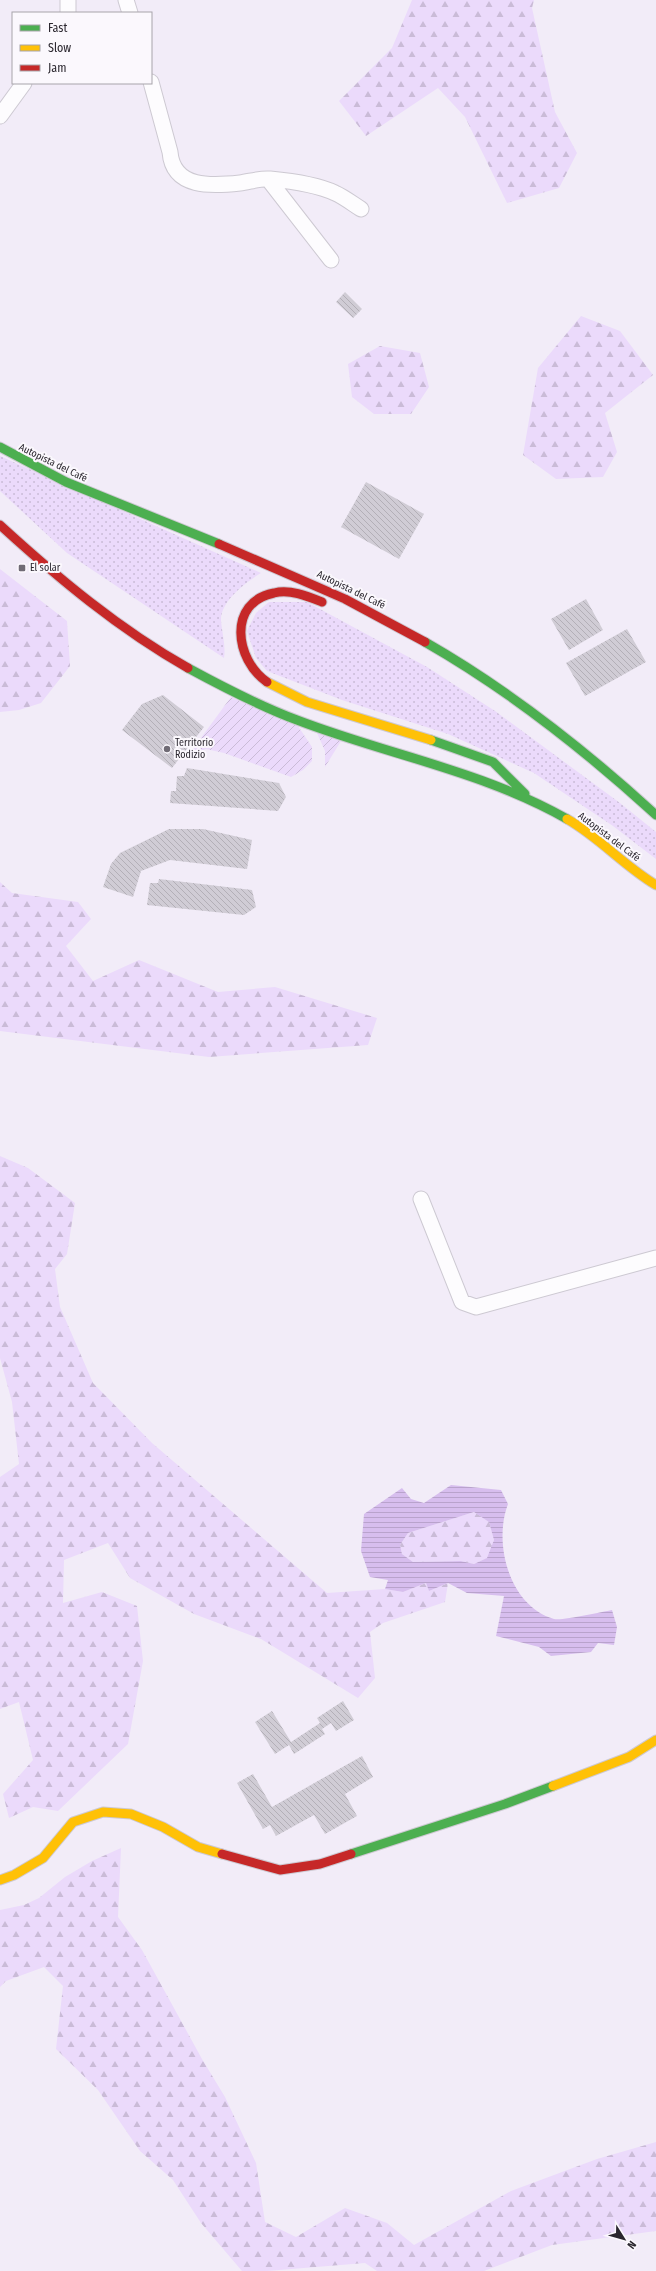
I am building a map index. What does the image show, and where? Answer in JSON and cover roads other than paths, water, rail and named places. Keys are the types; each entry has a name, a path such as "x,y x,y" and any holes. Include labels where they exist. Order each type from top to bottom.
{"main road":[{"name":"Autopista del Café","path":"0,447 49,475 298,577 371,612 460,661 530,708 653,810"},
{"name":"Autopista del Café","path":"0,525 61,580 98,608 166,654 239,696 301,721 444,766 530,799 580,827 654,885"},
{"path":"333,607 300,593 272,592 262,596 252,603 245,614 241,626 243,652 250,667 262,679 280,690 314,703 433,740 495,763 530,799"},
{"path":"492,696 530,708"},
{"path":"0,1880 14,1875 43,1858 73,1822 103,1812 130,1814 163,1827 198,1847 280,1870 320,1864 505,1804 628,1757 656,1740"}],"street":[{"path":"68,0 68,12"},
{"path":"126,0 130,12"},
{"path":"0,116 23,84"},
{"path":"152,84 170,152 171,164 176,172 196,184 239,183 268,178 315,187 335,193 361,209"},
{"path":"268,178 331,260"},
{"path":"421,1199 462,1302 476,1307 656,1258"}],"place":[{"name":"El solar","path":"22,568"},
{"name":"Territorio Rodizio","path":"167,749"}]}
